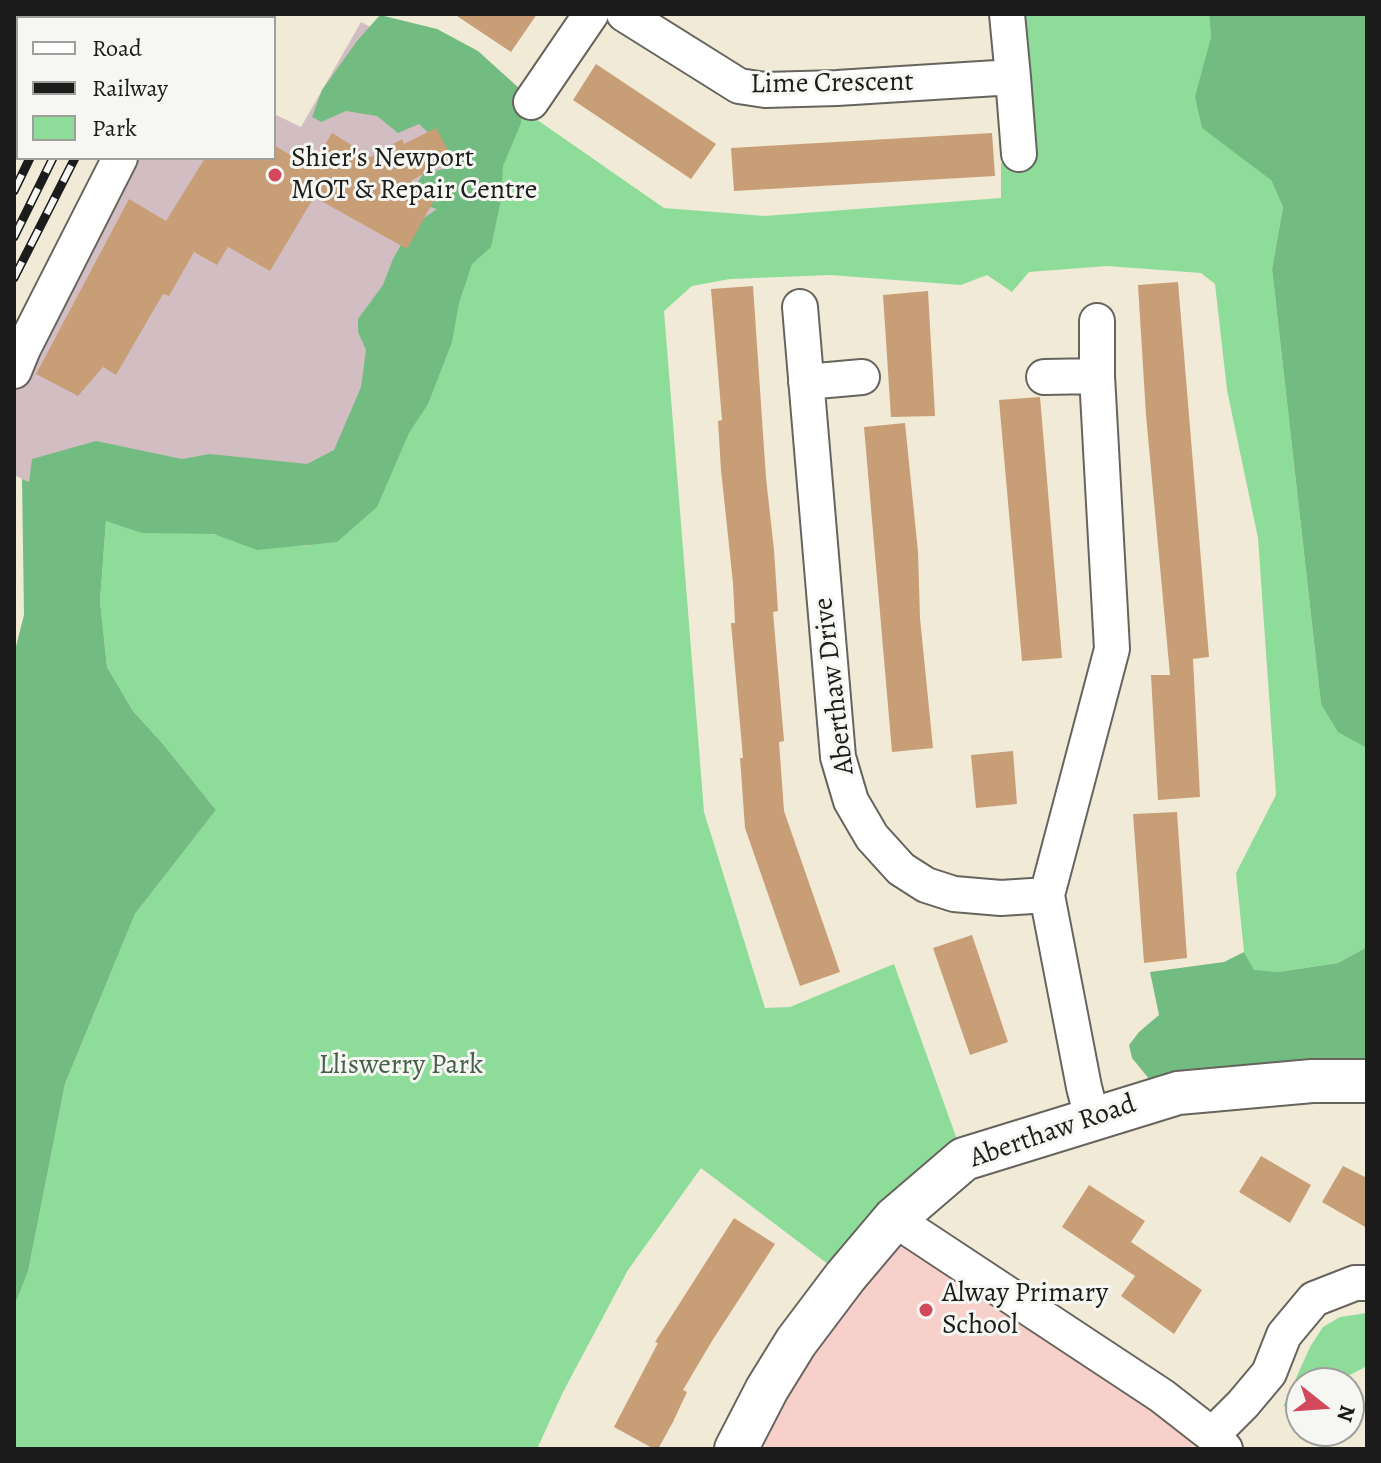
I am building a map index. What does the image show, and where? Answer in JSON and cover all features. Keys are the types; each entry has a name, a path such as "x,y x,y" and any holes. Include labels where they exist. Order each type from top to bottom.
{"street":[{"path":"531,102 591,14"},
{"name":"Lime Crescent","path":"624,14 739,86 765,90 837,88 1013,77"},
{"path":"1007,14 1019,154"},
{"path":"14,371 119,160"},
{"name":"Aberthaw Drive","path":"800,307 838,757 851,801 872,837 901,869 926,885 954,894 985,897 1047,895"},
{"path":"1092,1118 1047,895 1112,649 1097,376 1097,321"},
{"path":"1044,377 1097,376"},
{"path":"806,382 862,377"},
{"name":"Aberthaw Road","path":"736,1449 796,1342 845,1277 894,1219 964,1159 1178,1093 1312,1081 1367,1081"},
{"path":"894,1219 1162,1396 1218,1442 1243,1404 1269,1373 1284,1335 1314,1299 1355,1283 1367,1283"}],"shaded area":[{"path":"361,22 510,101 385,487 307,546 106,521 14,475 14,337 99,160 276,160 276,115 301,127"},
{"name":"Alway Primary School","path":"894,1219 1212,1435 1189,1449 736,1449"}],"green space":[{"name":"Lliswerry Park","path":"1007,14 1209,14 1211,37 1205,63 1241,155 1271,180 1283,207 1272,269 1321,704 1367,748 1367,947 1338,963 1278,972 1254,971 1244,952 1236,873 1276,795 1258,538 1227,390 1215,284 1201,273 1107,266 1029,272 1012,292 987,275 961,285 830,275 730,279 692,286 664,311 704,812 765,1008 790,1007 894,964 964,1159 845,1277 701,1168 628,1270 563,1392 537,1449 14,1449 14,1307 28,1272 65,1084 135,914 216,810 133,711 107,667 100,601 106,521 307,546 384,487 510,101 664,208 765,216 1001,198 1001,163 1019,154"},
{"path":"1209,14 1367,14 1367,748 1338,732 1321,704 1272,269 1283,207 1271,180 1202,128 1195,97 1211,37"},
{"path":"380,15 437,29 478,51 520,89 521,123 503,166 501,200 491,247 472,264 459,303 452,342 428,404 409,433 377,507 337,542 257,550 214,534 142,533 106,521 100,601 107,667 133,711 216,810 135,914 65,1084 28,1272 14,1307 14,654 24,615 22,479 29,482 32,459 96,441 182,459 210,454 307,464 334,450 361,387 366,350 358,332 358,319 383,285 411,227 437,209 423,205 412,191 423,174 451,167 433,137 419,124 398,133 377,116 346,111 321,122 312,117 322,90"},
{"path":"1367,947 1367,1081 1163,1096 1132,1058 1129,1045 1159,1015 1150,972 1224,962 1244,952 1254,970 1278,972 1338,963"},
{"path":"1367,1313 1367,1366 1301,1367 1323,1327 1340,1317"}],"building":[{"path":"454,14 537,14 511,52"},
{"path":"596,64 716,144 691,179 573,100"},
{"path":"436,128 452,157 411,181 437,195 407,249 314,197 270,271 228,247 217,265 194,252 169,296 163,294 116,375 103,367 78,396 36,374 129,199 166,221 204,160 276,160 276,146 311,168 332,133 371,157 402,139 404,144"},
{"path":"992,133 995,176 734,191 731,148"},
{"path":"1178,282 1209,657 1193,659 1200,797 1158,800 1151,675 1170,675 1146,415 1138,285"},
{"path":"753,286 778,611 773,612 784,741 779,742 784,811 840,972 800,986 745,828 740,758 743,758 731,623 735,623 733,583 721,470 718,421 722,420 711,289"},
{"path":"928,291 935,416 891,417 883,295"},
{"path":"1040,397 1062,658 1022,661 999,400"},
{"path":"905,423 933,748 892,752 864,427"},
{"path":"1013,751 1017,804 976,808 971,755"},
{"path":"1177,812 1187,958 1144,963 1133,814"},
{"path":"972,935 1008,1042 970,1055 933,948"},
{"path":"1261,1156 1311,1185 1290,1223 1239,1192"},
{"path":"1343,1166 1367,1178 1367,1228 1322,1202"},
{"path":"1089,1185 1145,1221 1131,1242 1202,1290 1174,1334 1121,1296 1135,1276 1062,1227"},
{"path":"734,1218 775,1244 683,1390 687,1392 673,1422 658,1449 654,1449 614,1427 658,1343 655,1342"}],"railway":[{"path":"14,156 16,152"},
{"path":"14,191 29,160"},
{"path":"14,237 52,160"},
{"path":"14,278 74,160"}],"place":[{"name":"Shier's Newport MOT & Repair Centre","path":"275,175"},
{"name":"Alway Primary School","path":"926,1310"}]}
